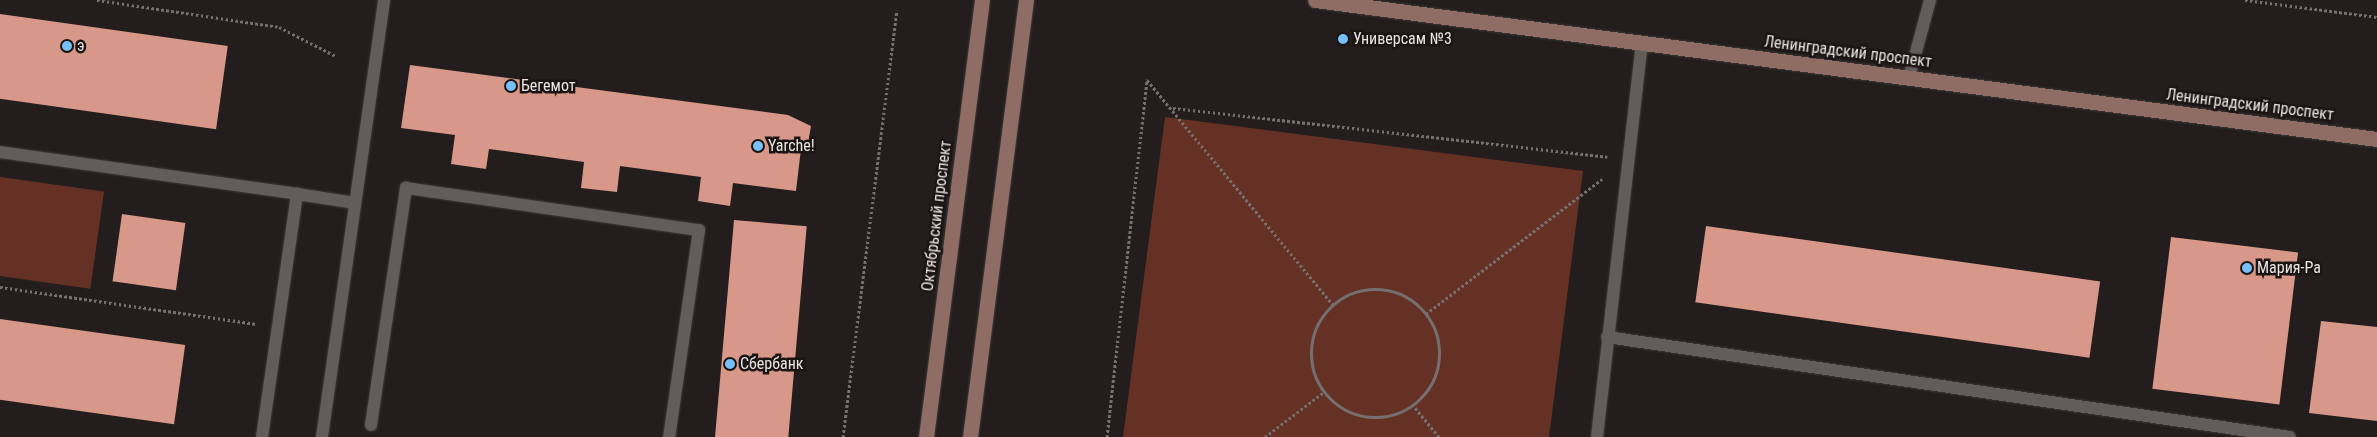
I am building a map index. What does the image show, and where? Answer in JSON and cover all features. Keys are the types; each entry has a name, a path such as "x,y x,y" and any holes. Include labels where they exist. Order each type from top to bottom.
{"street":[{"name":"Октябрьский проспект","path":"926,437 982,0"},
{"path":"970,437 1026,0"},
{"name":"Ленинградский проспект","path":"1315,0 1363,3 1642,43 2377,139"}],"lane":[{"path":"322,437 384,0"},
{"path":"1909,78 1930,0"},
{"path":"1597,437 1642,43"},
{"path":"0,152 355,203"},
{"path":"371,425 406,188 699,230 669,437"},
{"path":"262,437 298,194"},
{"path":"1607,337 2290,437"}],"path":[{"path":"97,0 279,27 336,56"},
{"path":"2245,0 2377,17"},
{"path":"843,437 898,10"},
{"path":"1107,437 1147,80 1173,108 1332,305"},
{"path":"1173,108 1628,159"},
{"path":"1426,314 1628,159"},
{"path":"0,287 278,327"},
{"path":"1378,289 1412,300 1426,314 1439,346 1438,364 1432,382 1412,404 1390,415 1372,417 1354,413 1338,405 1324,392 1311,359 1312,341 1318,324 1332,305 1360,290 1378,289"},
{"path":"1265,437 1324,392"},
{"path":"1412,404 1439,437"}],"shaded area":[{"path":"1165,117 1583,171 1549,437 1123,437"},
{"path":"0,177 104,192 90,289 0,276"}],"building":[{"path":"0,14 228,46 216,129 0,99"},
{"path":"410,65 788,115 811,126 807,149 801,149 796,191 733,183 730,206 698,201 701,177 620,166 617,192 581,188 584,162 489,149 486,169 451,164 455,135 401,128"},
{"path":"122,214 185,223 176,290 113,281"},
{"path":"734,220 807,226 788,437 715,437"},
{"path":"1706,226 2100,281 2089,358 1695,302"},
{"path":"2171,237 2298,253 2279,404 2152,389"},
{"path":"0,319 185,345 174,424 0,400"},
{"path":"2321,321 2377,327 2377,421 2309,413"}],"place":[{"name":"Универсам №3","path":"1343,39"},
{"name":"э","path":"67,46"},
{"name":"Бегемот","path":"511,86"},
{"name":"Yarche!","path":"758,146"},
{"name":"Мария-Ра","path":"2247,268"},
{"name":"Сбербанк","path":"730,364"}]}
